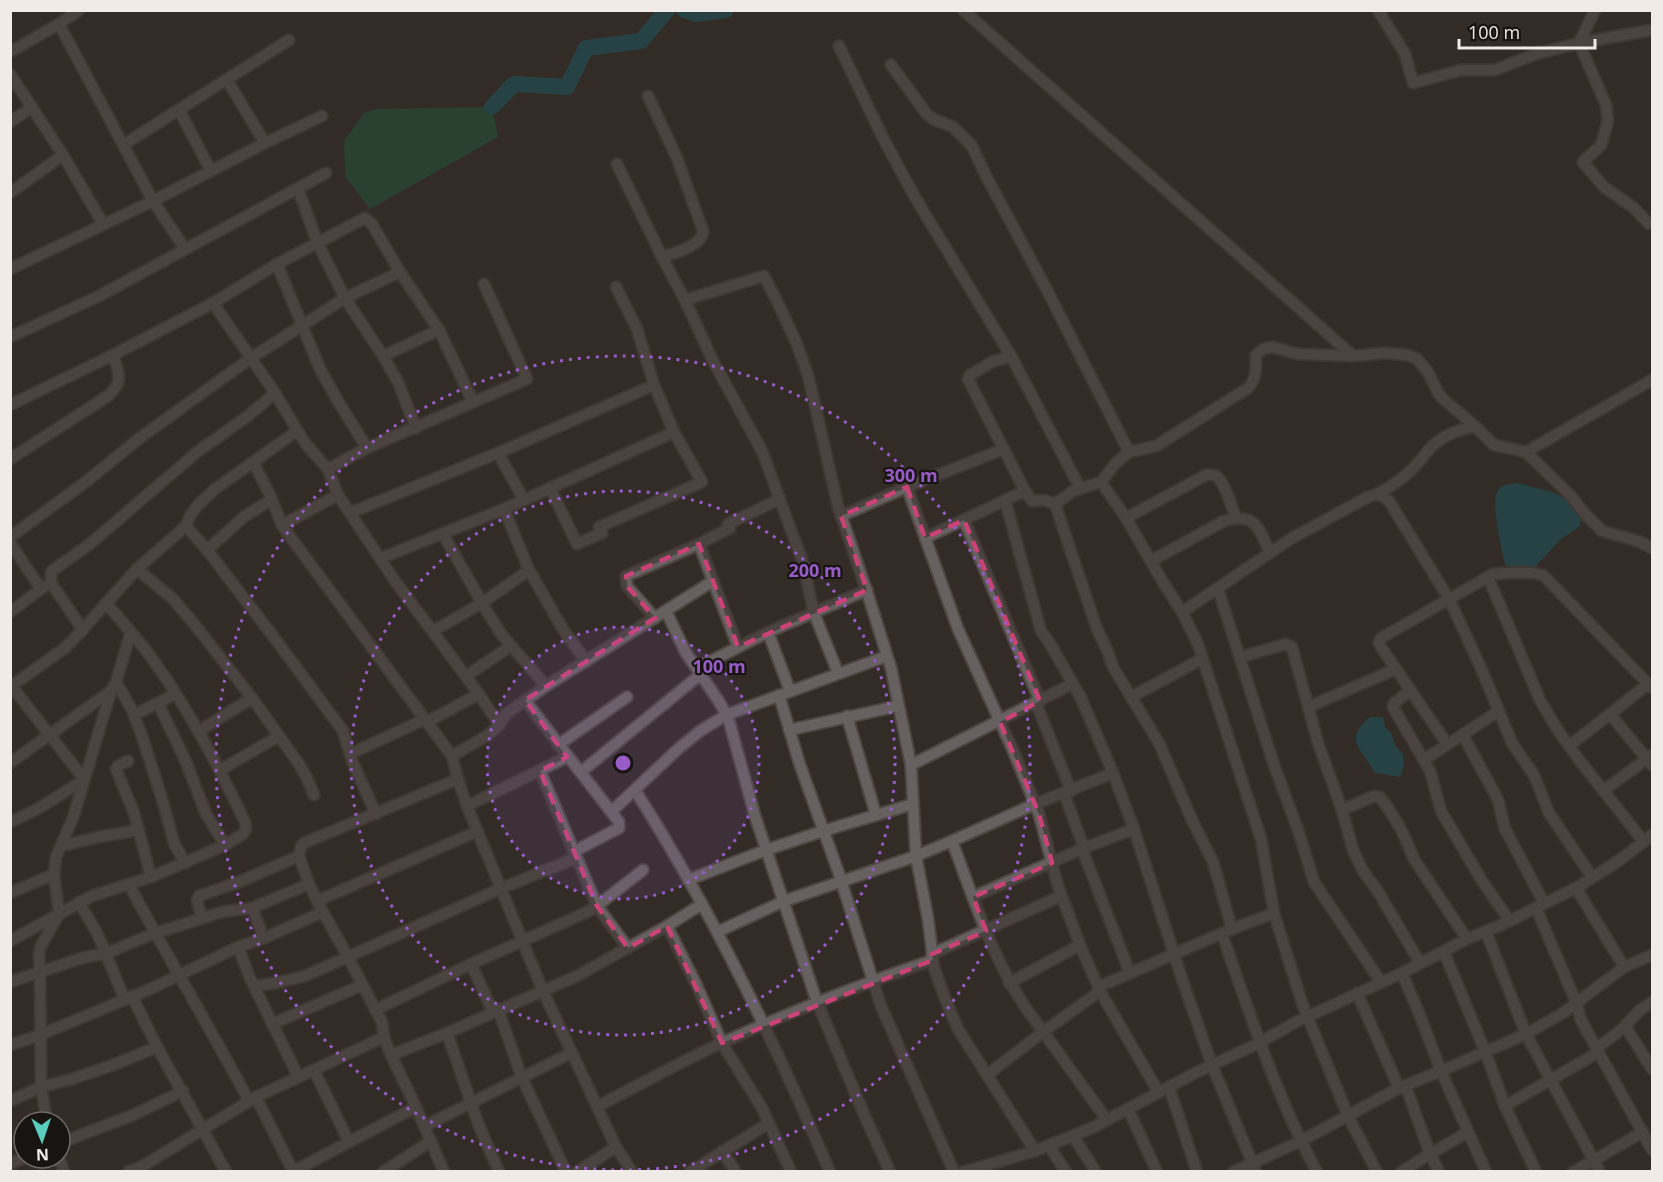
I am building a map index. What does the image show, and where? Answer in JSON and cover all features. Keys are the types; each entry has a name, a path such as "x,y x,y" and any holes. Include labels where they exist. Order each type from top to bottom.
{"street":[{"path":"10,52 79,10"},
{"path":"963,10 1353,356"},
{"path":"1378,10 1405,54 1413,83 1461,70 1495,70 1536,54 1653,30"},
{"path":"1595,10 1579,44 1606,105 1608,121 1601,145 1583,162 1604,187 1634,208 1649,224"},
{"path":"59,24 153,201 185,249"},
{"path":"123,145 289,40"},
{"path":"839,46 884,140 916,199 1011,356 1080,488"},
{"path":"891,64 926,113 933,119 953,127 972,146 1129,452"},
{"path":"10,74 63,155 103,224"},
{"path":"227,80 265,143"},
{"path":"648,96 677,158 703,231 703,236 698,242 662,257"},
{"path":"10,122 32,107"},
{"path":"179,110 211,171"},
{"path":"10,269 153,201 322,116"},
{"path":"10,193 63,155"},
{"path":"617,164 713,361 762,451 802,560 814,613 838,673"},
{"path":"12,332 99,296 326,173"},
{"path":"298,189 318,244 345,298 398,382 416,428"},
{"path":"10,405 213,303 277,264 364,218 372,224 400,272 439,330 473,402"},
{"path":"277,264 320,369 367,448"},
{"path":"83,630 46,586 11,536 87,481 141,437 251,358 345,298 400,272"},
{"path":"685,300 764,276 796,342 808,375 841,516 887,656 911,765 916,856 928,919 934,968 958,1029 1035,1151"},
{"path":"328,469 367,448 527,379 484,284"},
{"path":"550,488 577,544 602,533 599,527 702,482 674,432 654,385 637,329 616,287"},
{"path":"213,303 275,393 305,443 328,469 338,495 395,582 466,676 499,725"},
{"path":"383,356 439,330"},
{"path":"1055,504 1073,491 1101,482 1115,464 1129,452 1156,446 1248,388 1256,375 1256,355 1263,349 1272,347 1298,354 1353,356 1385,353 1408,355 1418,359 1443,399 1494,445 1526,452 1571,496 1602,531 1638,541 1653,549"},
{"path":"10,459 108,396 117,387 120,380 113,355"},
{"path":"1011,356 992,362 970,375 969,379 1025,491 1032,501 1044,500 1055,504"},
{"path":"1526,452 1653,380"},
{"path":"350,513 498,453 654,385"},
{"path":"10,612 46,586 53,570 90,544 196,452 248,416 275,393"},
{"path":"1377,495 1416,466 1426,451 1436,442 1450,433 1475,426"},
{"path":"84,779 11,686 65,648 137,568 186,526 197,506 215,489 297,430"},
{"path":"381,558 504,509 674,432"},
{"path":"841,516 1004,449"},
{"path":"498,453 524,500"},
{"path":"253,462 282,525 452,756 467,806 543,991 616,1147 632,1172"},
{"path":"1126,518 1206,475 1216,476 1222,484 1236,518"},
{"path":"1101,482 1126,518 1182,612 1198,644 1261,839 1279,934 1308,1017 1348,1116 1377,1172"},
{"path":"907,487 958,628 1039,814 1061,896 1080,945 1099,989 1164,1090 1197,1172"},
{"path":"925,538 1025,491"},
{"path":"282,525 338,495"},
{"path":"1182,612 1328,517 1368,496 1383,496 1389,501 1449,599 1482,668 1512,743 1534,775 1549,813 1592,877"},
{"path":"655,618 627,586 626,576 699,544 780,499"},
{"path":"207,550 246,516 271,500"},
{"path":"1005,500 1041,631 1081,698 1113,773 1134,829 1212,1065 1254,1168"},
{"path":"1055,504 1097,628 1113,667 1159,743 1213,862 1227,931 1259,1042 1301,1141 1317,1172"},
{"path":"504,509 529,570 564,631 586,661"},
{"path":"1151,561 1224,521 1236,518 1247,518 1255,522 1270,553"},
{"path":"964,520 1038,702 1068,792 1083,849 1130,973"},
{"path":"186,526 207,550 343,731 350,754 376,814"},
{"path":"443,534 482,603 511,646 546,686"},
{"path":"699,544 738,647"},
{"path":"137,568 173,599 252,698 299,764 314,795"},
{"path":"433,631 482,603 529,570"},
{"path":"1448,744 1379,642 1381,638 1493,574 1514,572 1543,575 1650,686 1569,746"},
{"path":"965,1171 1049,1146 1107,1120 1308,1017 1576,888 1648,839 1603,791 1557,729 1540,700 1488,577"},
{"path":"452,756 488,735 499,725 506,714 525,700 713,581"},
{"path":"1218,589 1314,882 1381,982"},
{"path":"581,772 699,671 768,632 867,590"},
{"path":"10,941 92,896 185,864 225,845 243,834 246,828 199,730 153,660 106,603"},
{"path":"666,611 686,653 726,715 755,816 818,1002 890,1172"},
{"path":"45,1110 41,1087 39,954 59,914 54,874 56,857 73,818 131,632"},
{"path":"768,632 784,693 789,730 886,1020 954,1172"},
{"path":"1240,657 1286,644 1292,646 1318,743 1342,810 1353,850 1362,871 1377,890 1420,963"},
{"path":"466,676 511,646"},
{"path":"611,812 678,749 700,731 726,715 887,656"},
{"path":"1131,697 1202,659"},
{"path":"1308,707 1396,669"},
{"path":"911,765 1072,684"},
{"path":"113,686 134,715 174,843 185,864"},
{"path":"10,763 113,686"},
{"path":"1411,690 1394,703 1393,707 1431,771 1441,811 1482,881 1510,921"},
{"path":"134,715 175,694"},
{"path":"350,754 479,694"},
{"path":"558,745 627,697"},
{"path":"199,730 252,698"},
{"path":"254,986 305,976 575,855 619,828 619,822 525,700"},
{"path":"158,703 186,762 203,808 225,845"},
{"path":"789,730 898,706"},
{"path":"1425,759 1499,711"},
{"path":"1603,791 1651,759 1610,714"},
{"path":"847,716 876,815"},
{"path":"1463,735 1497,801 1505,829 1540,905 1581,1020 1653,1150"},
{"path":"220,770 279,736"},
{"path":"467,806 567,757"},
{"path":"128,761 117,766 116,769 134,813 151,877"},
{"path":"540,771 597,906 628,948"},
{"path":"717,932 784,901 952,842 1035,804 1113,773"},
{"path":"10,822 53,801 84,779"},
{"path":"444,1172 391,1055 381,1022 317,901 299,856 304,843 458,779"},
{"path":"635,790 717,932 794,1087 830,1172"},
{"path":"1342,810 1374,796 1379,797 1402,831 1414,859 1467,939"},
{"path":"688,880 766,850 913,804"},
{"path":"973,897 1134,829"},
{"path":"61,846 139,830"},
{"path":"317,901 478,831"},
{"path":"952,842 986,931 1009,983 1107,1120"},
{"path":"202,919 196,901 199,896 299,856"},
{"path":"375,1010 471,964 571,921 597,906 643,870"},
{"path":"10,893 54,874"},
{"path":"10,982 82,958 107,953 155,933 222,912 252,908 309,884"},
{"path":"129,885 178,975 292,1171 416,1107"},
{"path":"1576,888 1624,968"},
{"path":"597,1106 722,1042 933,957 1061,896"},
{"path":"79,902 98,935 128,998 183,1091 226,1172"},
{"path":"391,1055 577,976 702,904"},
{"path":"252,908 264,938"},
{"path":"10,1045 40,1035 148,990 238,947 323,912"},
{"path":"987,1075 1099,989 1130,973 1274,913"},
{"path":"667,926 722,1042 752,1088 791,1172"},
{"path":"1486,932 1526,1034 1600,1172"},
{"path":"1009,983 1080,945"},
{"path":"238,947 254,986 298,1076"},
{"path":"1444,952 1505,1106 1536,1172"},
{"path":"1233,1172 1254,1168 1399,1088 1526,1034 1556,1017 1624,968 1653,955"},
{"path":"471,964 495,1011 522,1078 566,1172"},
{"path":"1402,973 1422,1017 1441,1071 1486,1172"},
{"path":"272,1024 362,985"},
{"path":"1357,993 1399,1088"},
{"path":"1505,1106 1598,1050 1640,1010 1653,1002"},
{"path":"1625,1026 1653,1069"},
{"path":"447,1033 478,1123 499,1172"},
{"path":"128,1172 142,1169 252,1099 384,1037"},
{"path":"10,1101 41,1087 103,1069 157,1047"},
{"path":"425,1126 571,1053"},
{"path":"314,1070 349,1142"},
{"path":"1399,1088 1406,1087 1430,1154 1439,1172"},
{"path":"72,1138 133,1115 183,1091"},
{"path":"1128,1109 1157,1172"},
{"path":"690,1172 769,1123"},
{"path":"1401,1172 1468,1132"},
{"path":"1573,1172 1642,1132"},
{"path":"1073,1136 1096,1172"},
{"path":"383,1172 401,1167 431,1141"},
{"path":"1049,1146 1066,1172"},
{"path":"577,1172 616,1147"},
{"path":"722,1151 736,1172"}],"highlighted area":[{"path":"907,487 925,538 964,520 1040,701 1000,722 1039,814 1052,863 973,897 986,931 932,954 933,960 722,1043 667,926 628,948 597,906 540,771 567,757 525,700 655,618 627,586 626,576 699,544 738,647 867,590 841,516"}],"green space":[{"path":"492,107 498,137 370,209 345,176 344,141 364,113 376,109"}],"water":[{"path":"1517,483 1552,492 1568,500 1581,515 1580,526 1561,539 1533,569 1522,570 1508,567 1505,564 1499,536 1496,494 1503,486"},
{"path":"1370,717 1383,717 1385,727 1391,733 1395,745 1403,755 1404,766 1400,777 1375,773 1357,745 1357,732"}],"waterway":[{"path":"492,107 514,84 567,87 586,48 641,41 667,10"},
{"path":"684,10 696,14 726,10"}]}
